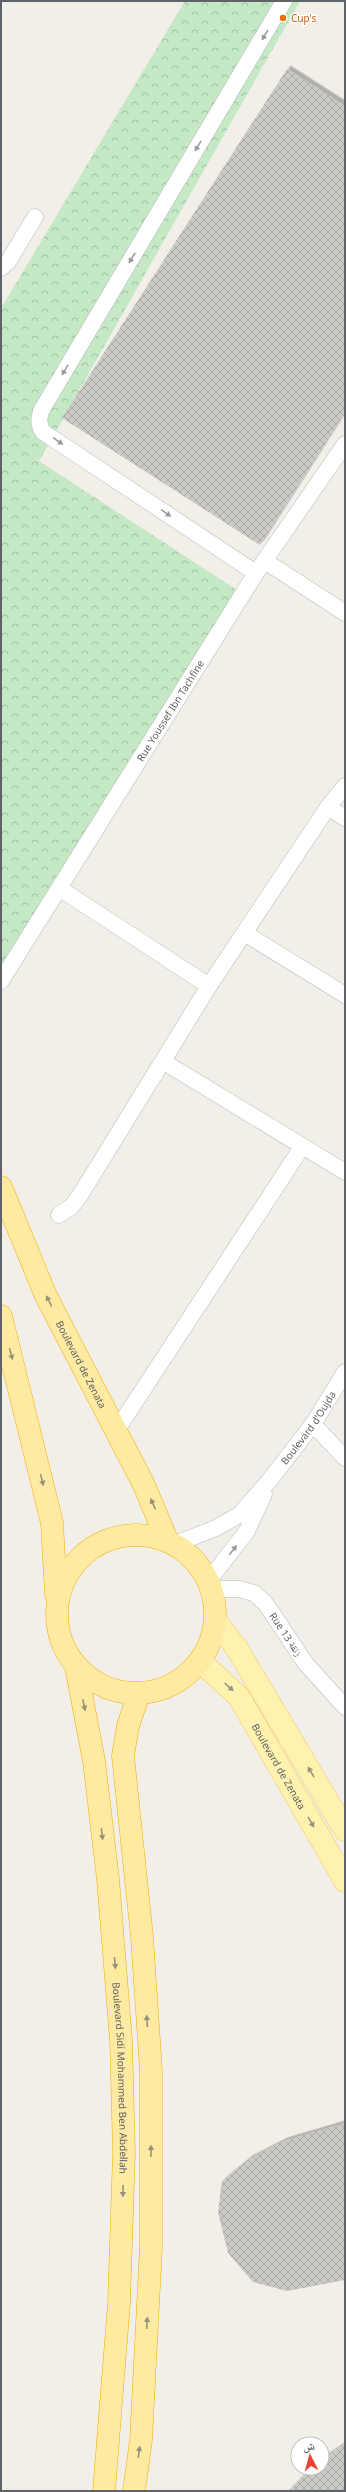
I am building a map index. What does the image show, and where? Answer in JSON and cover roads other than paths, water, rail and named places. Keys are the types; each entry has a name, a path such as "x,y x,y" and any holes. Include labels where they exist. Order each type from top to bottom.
{"highway":[{"name":"Boulevard de Zenata","path":"1,1187 46,1296 116,1431 171,1542"},
{"path":"1,1316 52,1524 55,1546 56,1606 60,1639 66,1654 76,1667 94,1682 109,1688 139,1693 162,1689 183,1678 200,1661 211,1642 216,1620 210,1585 189,1554 171,1542 143,1534 118,1536 95,1545 76,1561 62,1582 56,1606"},
{"name":"Boulevard Sidi Mohammed Ben Abdellah","path":"76,1667 93,1756 108,1879 121,2040 124,2161 119,2303 104,2491"},
{"path":"134,2491 142,2416 151,2247 151,2071 142,1937 123,1756 128,1726 139,1693"},
{"path":"110,2412 142,2416"}],"main road":[{"path":"216,1620 236,1647 345,1830"},
{"name":"Boulevard de Zenata","path":"200,1661 239,1696 345,1881"}],"street":[{"path":"284,1 45,404 39,419 39,426 43,432 261,567 345,613"},
{"path":"1,268 8,262 35,217"},
{"name":"Rue Youssef Ibn Tachfine","path":"1,981 261,567 345,444"},
{"path":"59,1215 71,1207 80,1197 164,1062 209,986 246,934 328,807 345,786"},
{"path":"328,807 345,818"},
{"path":"59,888 209,986"},
{"path":"246,934 345,995"},
{"path":"164,1062 345,1172"},
{"path":"116,1431 302,1147"},
{"name":"Boulevard d'Oujda","path":"171,1542 227,1523 239,1515 269,1482 313,1424 345,1372"},
{"path":"313,1424 345,1458"},
{"name":"Boulevard d'Oujda","path":"210,1585 247,1531 269,1482"},
{"name":"Rue 13 زنقة","path":"210,1585 239,1589 254,1593 266,1604 306,1664 345,1707"}],"place":[{"name":"Cup's","path":"283,18"}]}
